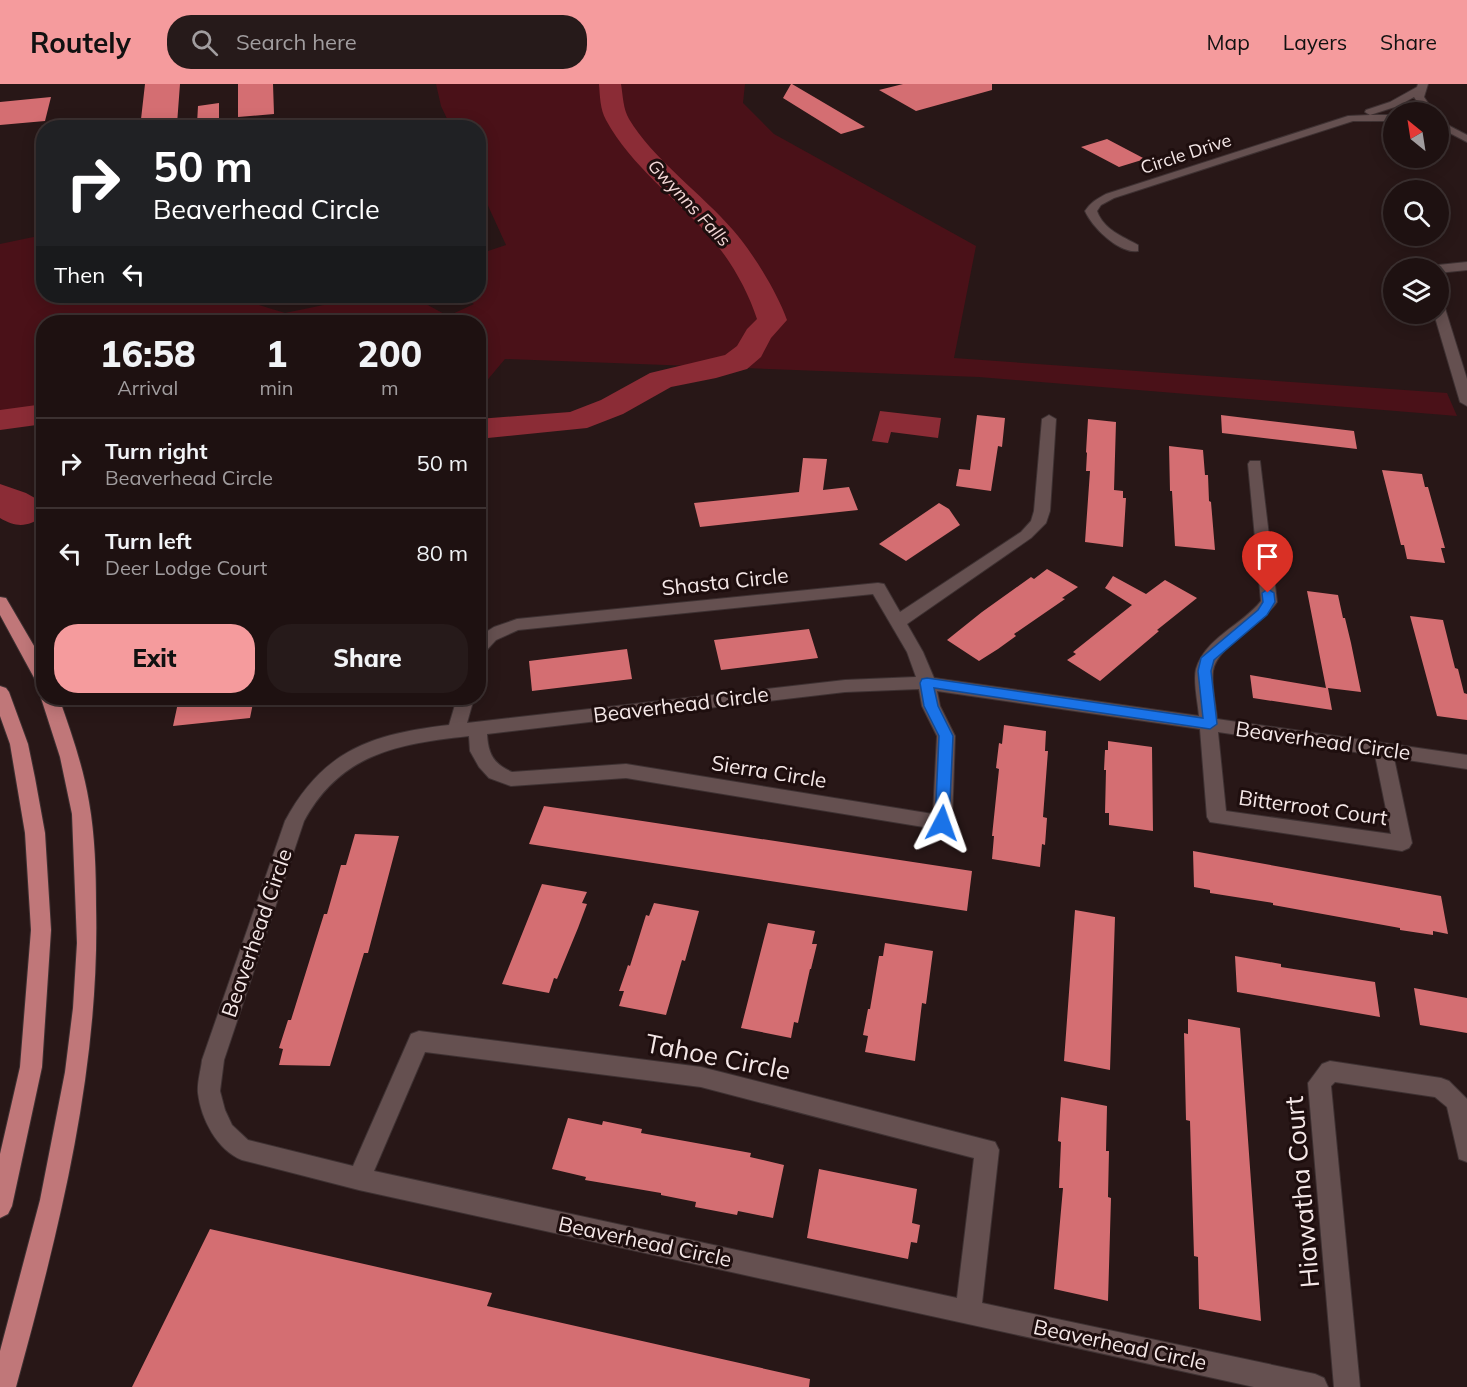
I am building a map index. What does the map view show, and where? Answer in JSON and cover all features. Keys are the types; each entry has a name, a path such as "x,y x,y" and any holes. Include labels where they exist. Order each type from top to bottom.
{"main road":[{"path":"0,602 36,665"},
{"path":"0,692 19,744 26,778 35,833 41,930 31,1067 0,1206"},
{"path":"3,1387 36,1264 58,1167 74,1078 86,978 87,892 82,823 70,759 52,705"}],"street":[{"path":"1422,86 1419,97 1422,102"},
{"name":"Circle Drive","path":"1134,248 1094,223 1091,211 1096,203 1110,196 1394,104 1422,86"},
{"name":"Circle Drive","path":"1352,118 1383,118"},
{"path":"1449,130 1467,139"},
{"path":"1449,268 1467,266"},
{"path":"1444,324 1467,402"},
{"path":"898,621 1026,535 1038,524 1042,511 1049,419"},
{"path":"1210,724 1204,671 1208,658 1262,612 1269,602 1255,464"},
{"name":"Shasta Circle","path":"486,638 517,626 878,588 915,652 927,683"},
{"name":"Beaverhead Circle","path":"1315,1387 359,1179 242,1149 224,1133 214,1111 209,1090 213,1060 295,821 304,802 318,783 360,752 388,742 456,731 845,686 927,683 1467,762"},
{"name":"Sierra Circle","path":"478,729 479,751 485,762 496,773 511,779 626,771 942,823 946,736 931,706 927,683"},
{"path":"456,731 463,705"},
{"name":"Bitterroot Court","path":"1210,724 1217,817 1401,843 1383,749"},
{"name":"Tahoe Circle","path":"359,1179 419,1041 701,1077 987,1150 968,1313"},
{"name":"Hiawatha Court","path":"1347,1387 1320,1083 1330,1071 1441,1088 1457,1102 1467,1151"}],"shaded area":[{"path":"436,84 745,84 743,103 774,134 976,246 954,358 1447,393 1457,416 979,377 505,359 486,382 486,315 450,315 474,304 472,303 486,303 486,252 506,245 486,201 486,120 448,120 441,106"},
{"path":"36,236 36,303 252,303 285,313 333,303 424,303 446,315 36,315 36,419 0,425 0,244"},
{"path":"880,411 941,418 938,438 891,432 888,443 872,441"},
{"path":"0,484 36,499 36,520 32,522 17,525 0,518"}],"building":[{"path":"145,84 180,84 177,120 141,120"},
{"path":"238,84 273,84 274,114 238,117"},
{"path":"791,84 865,127 841,134 783,98"},
{"path":"903,84 992,84 992,90 916,111 879,90"},
{"path":"51,97 45,120 36,122 0,125 0,102"},
{"path":"219,103 219,120 197,120 198,106"},
{"path":"1107,139 1145,159 1119,167 1081,147"},
{"path":"977,415 1005,418 1002,447 998,446 991,491 956,486 959,469 970,470"},
{"path":"1221,415 1354,431 1357,449 1222,433"},
{"path":"1088,419 1116,422 1114,490 1123,491 1123,498 1126,498 1123,547 1085,542 1090,471 1086,471"},
{"path":"1169,446 1203,450 1205,475 1208,475 1215,550 1175,546"},
{"path":"803,458 827,459 823,490 849,487 858,510 700,527 694,503 799,492"},
{"path":"1382,470 1422,474 1425,487 1428,487 1445,548 1441,548 1445,563 1407,559 1404,545 1401,545"},
{"path":"939,503 949,509 960,525 906,561 879,544"},
{"path":"1047,569 1078,587 1062,598 1065,599 1014,634 1016,636 998,649 979,661 947,640 1031,577 1034,579"},
{"path":"1113,576 1146,594 1165,580 1197,598 1100,681 1067,660 1076,654 1073,652 1132,605 1105,588"},
{"path":"1307,591 1338,595 1351,643 1361,692 1328,688 1332,710 1253,698 1250,675 1326,688"},
{"path":"1410,616 1443,620 1455,668 1458,669 1464,693 1467,694 1467,720 1437,716"},
{"path":"809,629 818,658 721,670 714,640"},
{"path":"627,649 632,679 532,691 529,661"},
{"path":"178,705 253,705 250,718 173,726"},
{"path":"1004,725 1046,731 1045,751 1048,751 1043,817 1047,818 1045,845 1042,844 1040,867 992,859 999,769 996,768"},
{"path":"1108,741 1152,747 1153,831 1109,825 1109,813 1105,813 1106,770 1104,770"},
{"path":"544,806 972,871 967,911 529,844"},
{"path":"355,834 399,836 368,953 364,953 330,1066 279,1065 283,1049 279,1048 288,1020 291,1020 324,914 327,914 341,865 346,865"},
{"path":"1193,851 1441,896 1448,934 1433,931 1433,935 1400,930 1400,928 1273,905 1273,903 1210,893 1210,890 1194,887"},
{"path":"542,884 587,892 582,903 587,904 578,928 549,993 502,984"},
{"path":"654,903 699,911 666,1015 619,1006 624,991 619,991 628,965 630,966 646,915 649,916"},
{"path":"1075,910 1115,917 1110,1070 1064,1061"},
{"path":"768,923 815,931 812,944 817,944 798,1023 794,1022 791,1038 741,1028"},
{"path":"885,943 933,951 926,1004 922,1003 915,1061 865,1052 868,1036 863,1035 879,956 883,956"},
{"path":"1235,956 1281,964 1281,967 1375,982 1380,1017 1237,992"},
{"path":"1414,988 1467,998 1467,1033 1420,1025"},
{"path":"1188,1019 1240,1028 1261,1321 1199,1309 1198,1257 1194,1256 1190,1121 1186,1120 1184,1033 1188,1034"},
{"path":"1061,1097 1107,1106 1108,1197 1111,1198 1108,1301 1054,1289 1063,1188 1059,1188 1061,1142 1058,1141"},
{"path":"568,1118 602,1125 603,1121 642,1129 641,1133 751,1153 750,1157 784,1165 773,1218 738,1211 737,1215 695,1207 696,1202 661,1195 661,1193 585,1180 586,1177 552,1169"},
{"path":"819,1169 917,1189 912,1223 920,1225 917,1243 911,1242 908,1259 807,1238"},
{"path":"210,1229 492,1293 487,1306 810,1379 809,1387 132,1387"}],"waterway":[{"name":"Gwynns Falls","path":"486,428 575,421 612,407 661,380 716,369 736,362 750,351 758,335 772,320 765,299 724,236 633,142 617,119 612,106 610,84"},
{"name":"Gwynns Falls","path":"0,420 36,415"}],"route":[{"path":"942,823 946,736 931,706 927,683 1210,724 1204,671 1208,658 1262,612 1269,602 1268,593"}]}
